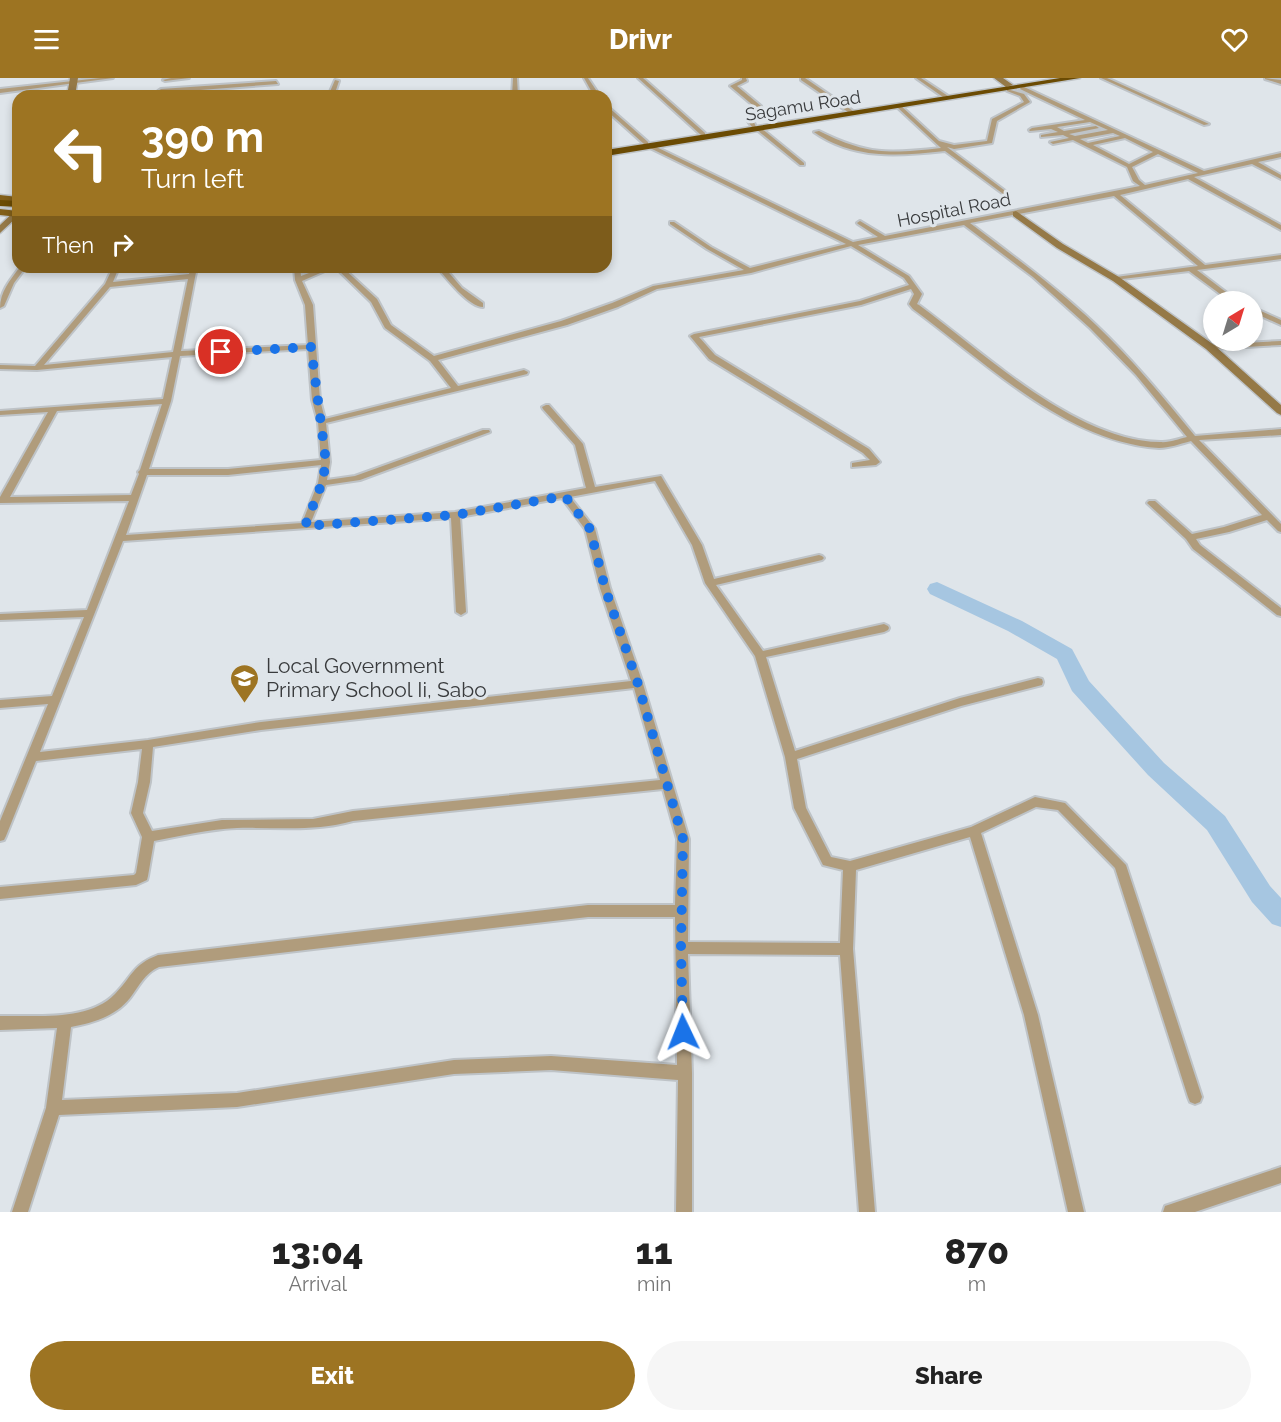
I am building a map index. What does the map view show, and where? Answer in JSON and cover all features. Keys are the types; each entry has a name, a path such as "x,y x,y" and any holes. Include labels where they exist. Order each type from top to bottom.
{"highway":[{"name":"Sagamu Road","path":"612,150 900,107 1047,78"},
{"name":"Sagamu Road","path":"1009,87 1022,88 1076,78"},
{"name":"Sagamu Road","path":"648,145 704,134 757,128 850,111 981,92"}],"street":[{"path":"0,91 111,78"},
{"path":"164,79 187,78"},
{"path":"640,78 704,134"},
{"path":"744,78 745,81 741,84 733,86 758,106 759,111 750,120 802,164"},
{"path":"806,78 803,79 850,111"},
{"path":"918,78 945,96"},
{"path":"817,132 849,149 872,154 909,155 990,142 994,120 1027,102 1022,95 998,78"},
{"path":"1103,78 1206,124"},
{"path":"1267,78 1281,82"},
{"path":"333,90 337,81"},
{"path":"199,90 276,84"},
{"path":"1022,88 1201,172"},
{"path":"900,107 937,142 949,149 987,183 1006,194"},
{"path":"612,113 648,145 852,244 907,277 918,294 914,304 916,307 960,337 1026,390 1089,426 1122,439 1159,445 1193,439 1281,432"},
{"path":"1032,130 1092,120"},
{"path":"1052,127 1129,166 1136,182 1143,186"},
{"path":"1043,136 1105,127"},
{"path":"1053,142 1115,131"},
{"path":"1085,145 1125,137"},
{"path":"937,142 949,149"},
{"path":"1129,166 1157,152"},
{"name":"Hospital Road","path":"433,359 564,323 615,305 656,287 751,271 852,244 967,224 1115,194 1281,155"},
{"path":"1251,161 1281,177"},
{"path":"1187,176 1281,228"},
{"path":"1115,194 1148,219 1176,248 1202,266"},
{"path":"1016,214 1060,246 1116,279 1203,342"},
{"path":"0,230 12,216"},
{"path":"672,223 751,271"},
{"path":"860,223 885,239"},
{"path":"967,224 1035,276 1093,326 1139,373 1193,439 1281,529"},
{"path":"1116,279 1281,257"},
{"path":"1189,268 1221,291"},
{"path":"0,306 18,273"},
{"path":"37,368 108,285 113,273"},
{"path":"108,285 186,273"},
{"path":"0,836 135,498 167,401 193,273"},
{"path":"297,273 298,280 309,305 316,400 322,422 326,462 322,483 305,526"},
{"path":"298,280 316,273"},
{"path":"344,273 374,301 388,326 433,359 455,388"},
{"path":"445,273 459,290 480,305"},
{"path":"0,286 11,283"},
{"path":"855,465 876,462 866,450 712,357 694,336 861,303 914,286"},
{"path":"1263,314 1281,323"},
{"path":"1263,344 1281,343"},
{"path":"0,367 37,368 176,354 311,347"},
{"path":"1214,351 1281,411"},
{"path":"322,422 524,372"},
{"path":"0,413 167,401"},
{"path":"546,407 579,444 591,489"},
{"path":"2,500 54,409"},
{"path":"322,483 357,478 486,432"},
{"path":"142,472 228,472 326,462"},
{"path":"120,538 455,515 565,496 653,477 661,480 697,545 710,583 760,655 791,757 800,808 827,861 850,866 974,831 1035,802 1048,802 1061,806 1120,865 1195,1097"},
{"path":"565,496 590,529 605,588 638,684 683,839 681,948 685,1073 684,1212"},
{"path":"2,500 135,498"},
{"path":"1152,503 1190,537 1196,547 1281,613"},
{"path":"455,515 461,612"},
{"path":"1190,537 1226,530 1267,517"},
{"path":"710,583 819,558"},
{"path":"0,617 91,613"},
{"path":"760,655 884,628"},
{"path":"791,757 960,702 1038,682"},
{"path":"32,757 148,744 261,726 638,684"},
{"path":"0,704 54,700"},
{"path":"0,893 136,880 145,872 148,837 137,813 144,782 148,744"},
{"path":"148,837 244,823 281,826 317,825 352,816 668,784"},
{"path":"974,831 1031,1015 1076,1212"},
{"path":"850,866 846,949 867,1212"},
{"path":"0,1023 65,1020 99,1013 114,1005 128,991 138,971 158,961 588,911 681,911"},
{"path":"681,948 846,949"},
{"path":"20,1212 54,1108 65,1020"},
{"path":"54,1108 237,1100 454,1067 551,1063 685,1073"},
{"path":"1171,1212 1281,1175"}],"waterway":[{"path":"937,589 1015,626 1065,654 1080,685 1156,769 1216,823 1261,894 1281,916"}],"place":[{"name":"Local Government Primary School Ii, Sabo","path":"245,704"}],"route":[{"path":"221,352 311,347 316,400 322,422 326,462 322,483 305,526 455,515 565,496 590,529 605,588 638,684 683,839 681,948 683,1032"}]}
